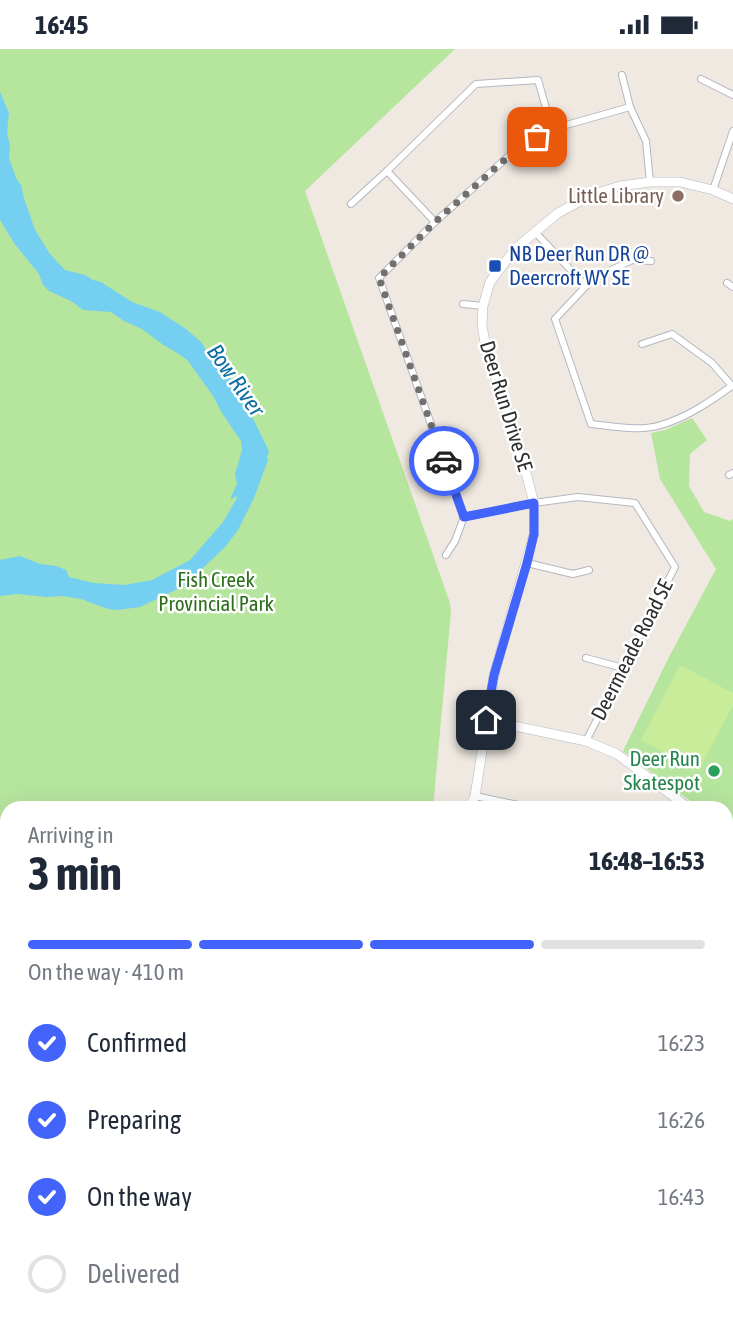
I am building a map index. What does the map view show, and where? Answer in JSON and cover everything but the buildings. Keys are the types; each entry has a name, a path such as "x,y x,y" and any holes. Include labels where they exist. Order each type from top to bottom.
{"street":[{"path":"622,75 630,107 646,141 650,182"},
{"path":"701,79 733,95"},
{"path":"351,204 476,84 538,80 552,129"},
{"path":"446,555 464,517 379,278 435,222 521,145 552,129 630,107"},
{"path":"713,190 733,131"},
{"path":"387,171 435,222"},
{"name":"Deer Run Drive SE","path":"473,801 494,675 534,534 534,503 518,443 487,354 482,325 483,306 490,282 516,248 558,213 591,195 620,186 680,182 713,190 733,199"},
{"path":"535,232 586,286"},
{"path":"642,345 672,334 712,363 733,386 702,407 660,426 630,428 591,424 555,319 597,277 632,260 651,261"},
{"path":"463,304 483,306"},
{"name":"Deermeade Road SE","path":"534,503 578,497 635,503 675,567 586,741"},
{"path":"464,517 534,503"},
{"path":"527,563 573,574 589,570"},
{"path":"586,658 623,669"},
{"path":"486,720 586,741 617,754 679,801"},
{"path":"475,796 499,801"}],"green space":[{"name":"Fish Creek Provincial Park","path":"0,49 455,49 305,191 450,603 434,801 0,801"},
{"path":"692,418 707,440 690,454 689,486 704,512 730,521 733,519 733,801 690,801 623,751 716,569 660,479 651,433"},
{"path":"680,665 733,693 733,705 699,770 641,740"}],"water":[{"path":"0,92 9,113 9,158 21,185 35,230 50,254 65,270 101,282 132,302 160,312 201,342 209,357 228,374 269,451 254,498 238,530 226,546 195,578 140,607 108,609 81,599 62,596 0,596 0,560 20,556 40,564 56,566 66,570 69,577 94,583 124,585 152,580 190,560 223,522 237,498 236,496 231,500 237,484 235,474 242,450 241,441 213,396 182,356 111,312 83,310 43,285 39,274 14,243 0,220"}],"way so far":[{"path":"444,461 379,278 435,222 521,145 537,137"}],"place":[{"name":"Little Library","path":"678,196"},
{"name":"NB Deer Run DR @ Deercroft WY SE","path":"495,266"},
{"name":"Deer Run Skatespot","path":"714,771"}],"route":[{"path":"444,461 464,517 534,503 534,534 494,675 486,720"}],"water label":[{"name":"Bow River","path":"236,380"}]}
